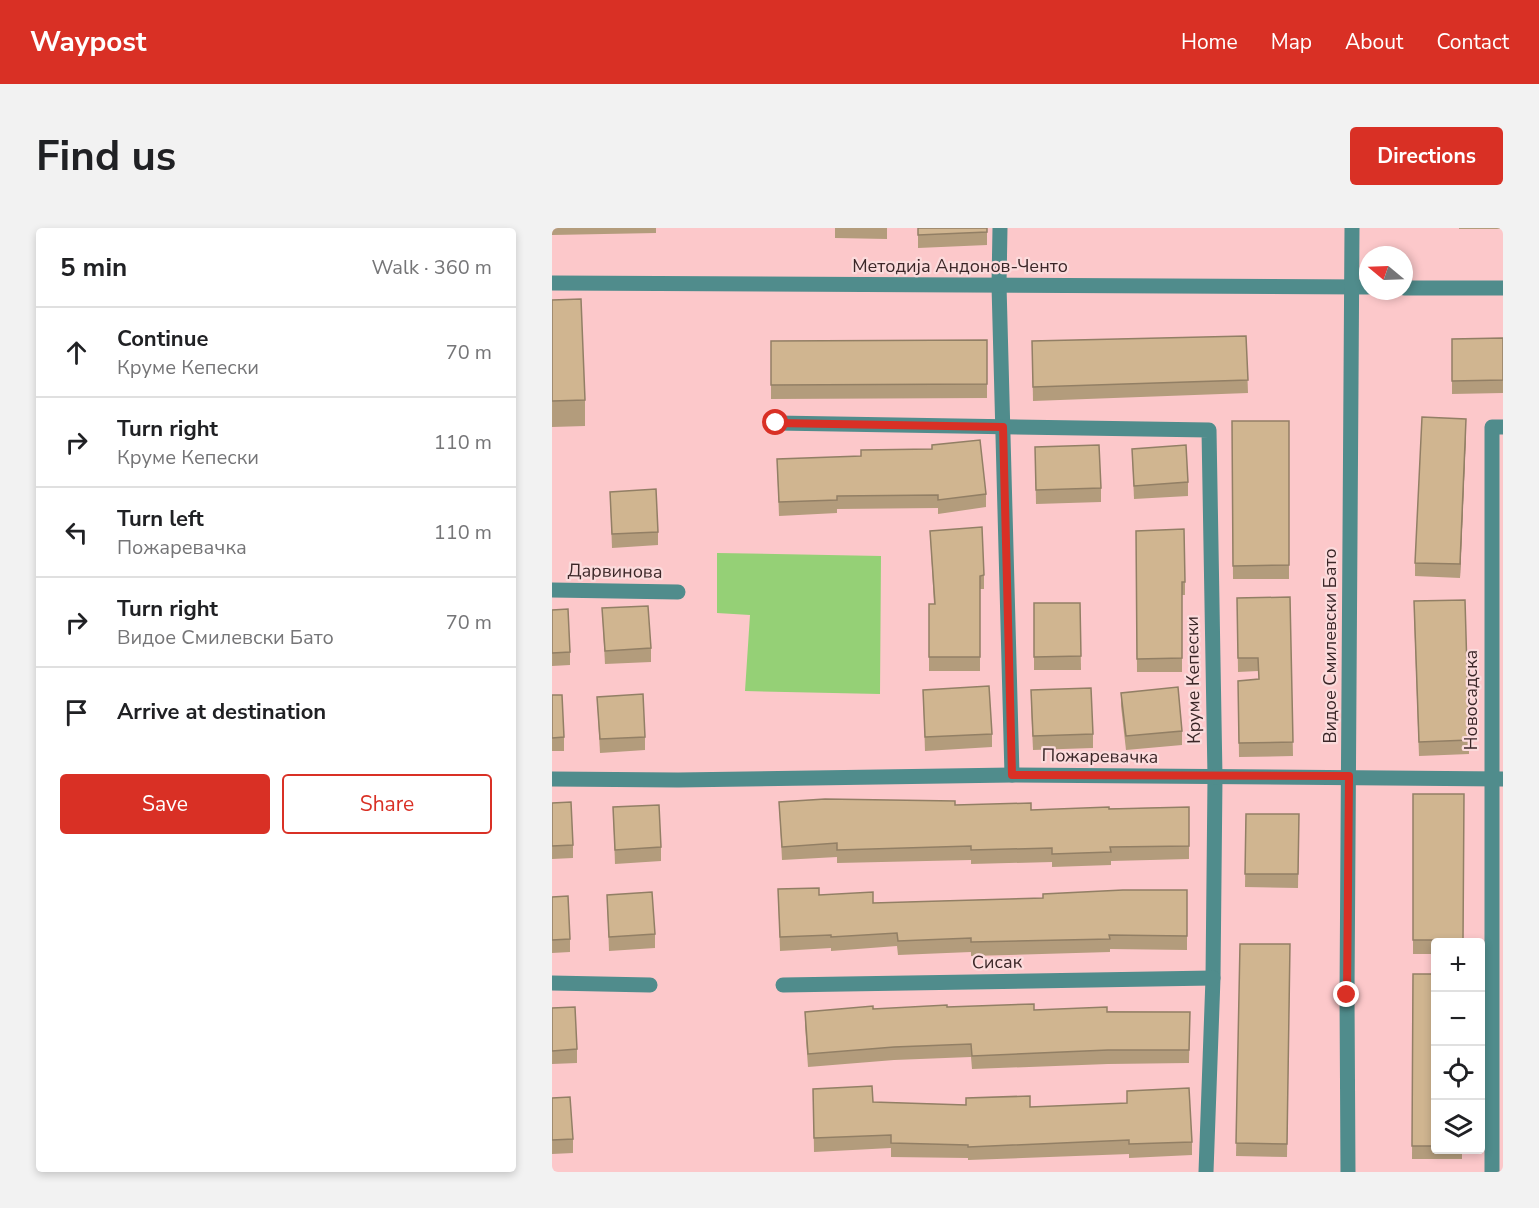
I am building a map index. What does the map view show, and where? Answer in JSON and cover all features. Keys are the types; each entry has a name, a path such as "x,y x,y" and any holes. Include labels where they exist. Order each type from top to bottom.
{"street":[{"path":"1000,228 999,285 1012,775"},
{"name":"Видое Смилевски Бато","path":"1348,1172 1352,228"},
{"name":"Методија Андонов-Ченто","path":"552,283 1359,287"},
{"path":"1413,288 1503,288"},
{"name":"Круме Кепески","path":"776,423 1209,430 1215,777 1213,978 1206,1172"},
{"name":"Новосадска","path":"1492,1172 1497,984 1497,779 1492,427 1503,427"},
{"name":"Дарвинова","path":"552,590 678,592"},
{"name":"Пожаревачка","path":"552,779 678,780 1012,775 1497,779"},
{"name":"Сисак","path":"783,985 1213,978"},
{"path":"552,983 650,985"}],"green space":[{"path":"717,553 881,556 880,694 745,691 750,615 717,613"}],"building":[{"path":"918,228 987,228 987,232 918,235"},
{"path":"581,299 585,400 552,401 552,300"},
{"path":"1246,336 1248,380 1033,387 1032,341"},
{"path":"1503,338 1503,380 1452,381 1452,339"},
{"path":"987,340 987,384 771,385 771,341"},
{"path":"1422,417 1466,419 1460,564 1415,563"},
{"path":"1232,421 1289,421 1289,565 1233,566"},
{"path":"980,440 986,494 938,500 938,495 837,496 837,500 779,502 777,459 861,456 861,450 932,449 932,445"},
{"path":"1099,445 1101,488 1036,490 1035,447"},
{"path":"1186,445 1188,482 1134,486 1132,449"},
{"path":"656,489 658,532 612,534 610,492"},
{"path":"982,527 984,575 980,576 980,657 929,657 929,604 935,604 930,531"},
{"path":"1184,529 1185,582 1182,582 1182,658 1137,659 1136,531"},
{"path":"1290,597 1293,742 1239,743 1238,681 1259,679 1258,658 1238,658 1237,598"},
{"path":"1465,600 1469,740 1419,742 1414,601"},
{"path":"1034,603 1080,603 1081,656 1034,657"},
{"path":"648,606 651,648 605,651 602,608"},
{"path":"568,609 570,652 552,653 552,610"},
{"path":"989,686 992,734 925,737 923,690"},
{"path":"1178,687 1182,731 1126,736 1121,693"},
{"path":"1091,688 1093,734 1033,736 1031,690"},
{"path":"643,694 645,737 600,739 597,697"},
{"path":"552,695 562,695 564,737 552,738"},
{"path":"1413,794 1464,794 1463,938 1413,940"},
{"path":"825,799 955,801 955,805 1031,803 1031,810 1189,807 1189,846 1110,847 1111,852 1052,854 1052,848 971,850 971,846 837,850 837,843 782,847 779,802"},
{"path":"571,802 573,845 552,846 552,803"},
{"path":"659,805 661,847 615,850 613,807"},
{"path":"1246,814 1299,814 1298,874 1245,874"},
{"path":"819,888 819,895 873,892 873,903 1043,898 1043,894 1123,890 1187,890 1187,936 1109,935 1110,939 971,942 971,938 898,941 897,933 780,937 778,889"},
{"path":"652,892 655,934 609,937 607,895"},
{"path":"568,896 570,939 552,940 552,897"},
{"path":"1240,944 1290,944 1287,1144 1236,1143"},
{"path":"1413,974 1431,974 1431,1146 1412,1146"},
{"path":"1034,1004 1034,1010 1107,1007 1107,1012 1190,1012 1189,1050 1108,1050 972,1056 971,1044 808,1054 805,1012 873,1006 873,1009"},
{"path":"575,1007 577,1049 552,1051 552,1008"},
{"path":"872,1086 873,1102 966,1105 966,1098 1030,1096 1030,1107 1127,1103 1127,1091 1189,1088 1192,1142 1129,1144 1129,1140 968,1147 968,1145 891,1143 891,1135 814,1138 813,1089"},
{"path":"570,1097 573,1139 552,1140 552,1098"}],"route":[{"path":"776,423 1003,427 1012,775 1349,776 1347,995"}]}
